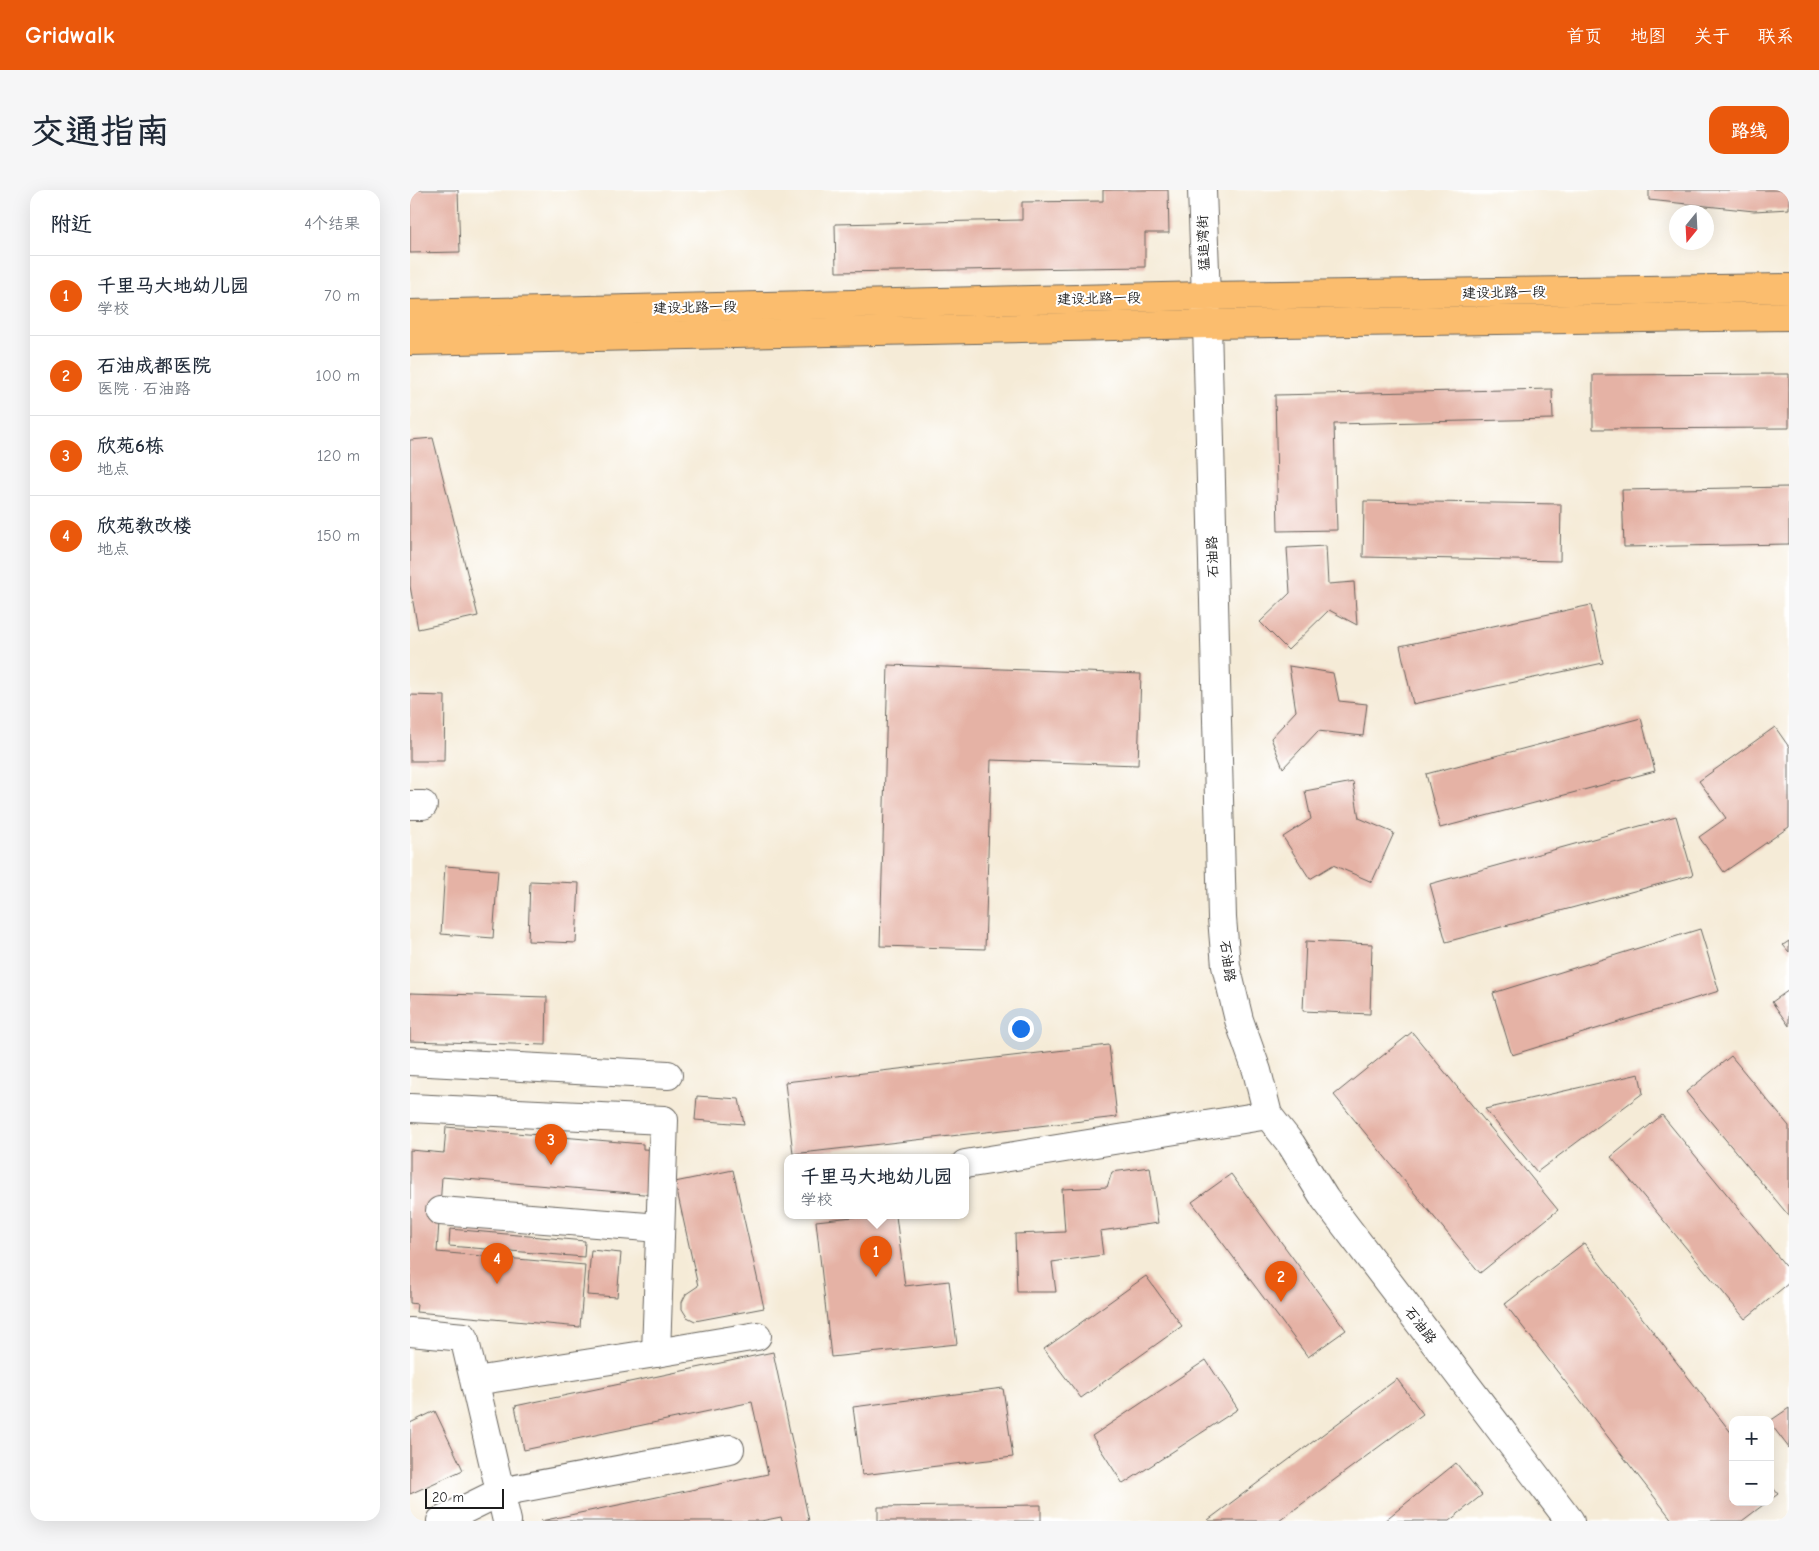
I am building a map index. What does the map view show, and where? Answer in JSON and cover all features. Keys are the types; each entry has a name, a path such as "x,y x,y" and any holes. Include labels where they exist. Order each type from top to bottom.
{"main road":[{"name":"建设北路一段","path":"410,314 1205,296 1789,288"},
{"name":"建设北路一段","path":"410,341 1207,324 1789,316"}],"street":[{"name":"猛追湾街","path":"1202,190 1205,296"},
{"name":"石油路","path":"1205,296 1222,918 1226,966 1239,1020 1257,1071 1268,1115 1291,1144 1326,1199 1570,1521"},
{"path":"410,1061 668,1075"},
{"path":"410,1108 664,1120 656,1353"},
{"path":"969,1163 1268,1115"},
{"path":"440,1211 660,1228"},
{"path":"410,1332 464,1337 507,1521"},
{"path":"475,1381 757,1336"},
{"path":"442,1521 500,1492 730,1449"}],"building":[{"path":"410,190 458,190 460,252 410,253"},
{"path":"1103,190 1168,190 1169,233 1145,233 1145,267 836,272 835,224 1022,220 1022,202 1103,201"},
{"path":"1649,190 1789,190 1789,209 1754,211 1714,207 1714,205 1649,200"},
{"path":"1789,374 1789,428 1593,429 1593,375"},
{"path":"1552,389 1553,419 1334,424 1337,530 1278,531 1275,395"},
{"path":"433,438 478,616 418,629 410,586 410,440"},
{"path":"1789,487 1789,544 1624,547 1622,490"},
{"path":"1364,501 1561,504 1560,561 1363,557"},
{"path":"1326,546 1328,584 1354,582 1357,625 1329,610 1288,650 1260,622 1290,593 1287,548"},
{"path":"1591,605 1603,663 1413,704 1400,646"},
{"path":"888,665 1141,674 1138,765 991,760 985,949 880,946"},
{"path":"1289,666 1333,673 1339,701 1367,704 1363,736 1318,731 1283,768 1271,738 1296,711"},
{"path":"410,695 445,696 444,761 410,761"},
{"path":"1641,718 1655,771 1440,828 1426,774"},
{"path":"1775,727 1789,747 1789,827 1724,872 1699,837 1726,818 1699,781"},
{"path":"1353,782 1359,818 1394,833 1372,882 1333,865 1310,879 1283,837 1311,819 1305,791"},
{"path":"1676,816 1693,875 1446,942 1430,884"},
{"path":"445,866 498,870 493,938 441,934"},
{"path":"530,881 579,883 576,943 528,941"},
{"path":"1700,929 1719,991 1512,1055 1493,993"},
{"path":"1306,941 1372,944 1370,1014 1303,1011"},
{"path":"1789,941 1789,952 1783,945"},
{"path":"1789,990 1789,1026 1772,1002"},
{"path":"410,993 547,997 546,1045 410,1041"},
{"path":"1412,1032 1558,1210 1480,1273 1334,1095"},
{"path":"1109,1045 1117,1117 793,1154 785,1082"},
{"path":"1731,1056 1789,1126 1789,1216 1686,1092"},
{"path":"1639,1074 1643,1093 1537,1172 1485,1109"},
{"path":"697,1096 739,1099 744,1124 695,1120"},
{"path":"1662,1115 1789,1270 1789,1283 1745,1319 1611,1157"},
{"path":"446,1127 643,1144 643,1149 659,1150 655,1195 442,1177 437,1252 585,1265 580,1327 416,1312 417,1304 410,1303 410,1150 444,1153"},
{"path":"1150,1167 1158,1223 1100,1231 1103,1255 1052,1262 1056,1292 1017,1292 1015,1234 1065,1232 1062,1189 1107,1187 1112,1172"},
{"path":"733,1170 764,1308 695,1321 687,1317 682,1309 682,1302 686,1294 698,1286 675,1182"},
{"path":"1231,1174 1346,1330 1308,1357 1192,1202"},
{"path":"834,1219 896,1219 905,1286 949,1281 957,1344 831,1357 816,1221"},
{"path":"450,1229 585,1241 584,1257 449,1246"},
{"path":"1584,1243 1729,1430 1729,1506 1762,1506 1742,1521 1673,1521 1505,1304"},
{"path":"591,1250 621,1253 617,1297 587,1295"},
{"path":"1146,1276 1182,1326 1081,1398 1044,1349"},
{"path":"773,1352 809,1521 782,1521 781,1517 761,1521 541,1521 768,1474 752,1402 524,1450 515,1406"},
{"path":"1206,1360 1238,1409 1123,1484 1092,1436"},
{"path":"1397,1379 1423,1414 1279,1521 1208,1520"},
{"path":"1003,1388 1013,1457 862,1475 853,1407"},
{"path":"1789,1408 1789,1448 1774,1428 1774,1418"},
{"path":"435,1411 463,1470 410,1494 410,1423"},
{"path":"1456,1463 1482,1495 1449,1521 1384,1521"},
{"path":"1774,1489 1778,1494 1774,1497"},
{"path":"1041,1505 1041,1521 878,1521 878,1507"}],"place":[{"name":"欣苑6栋","path":"551,1165"},
{"name":"千里马大地幼儿园","path":"876,1277"},
{"name":"欣苑教改楼","path":"497,1284"},
{"name":"石油成都医院","path":"1281,1302"}]}
